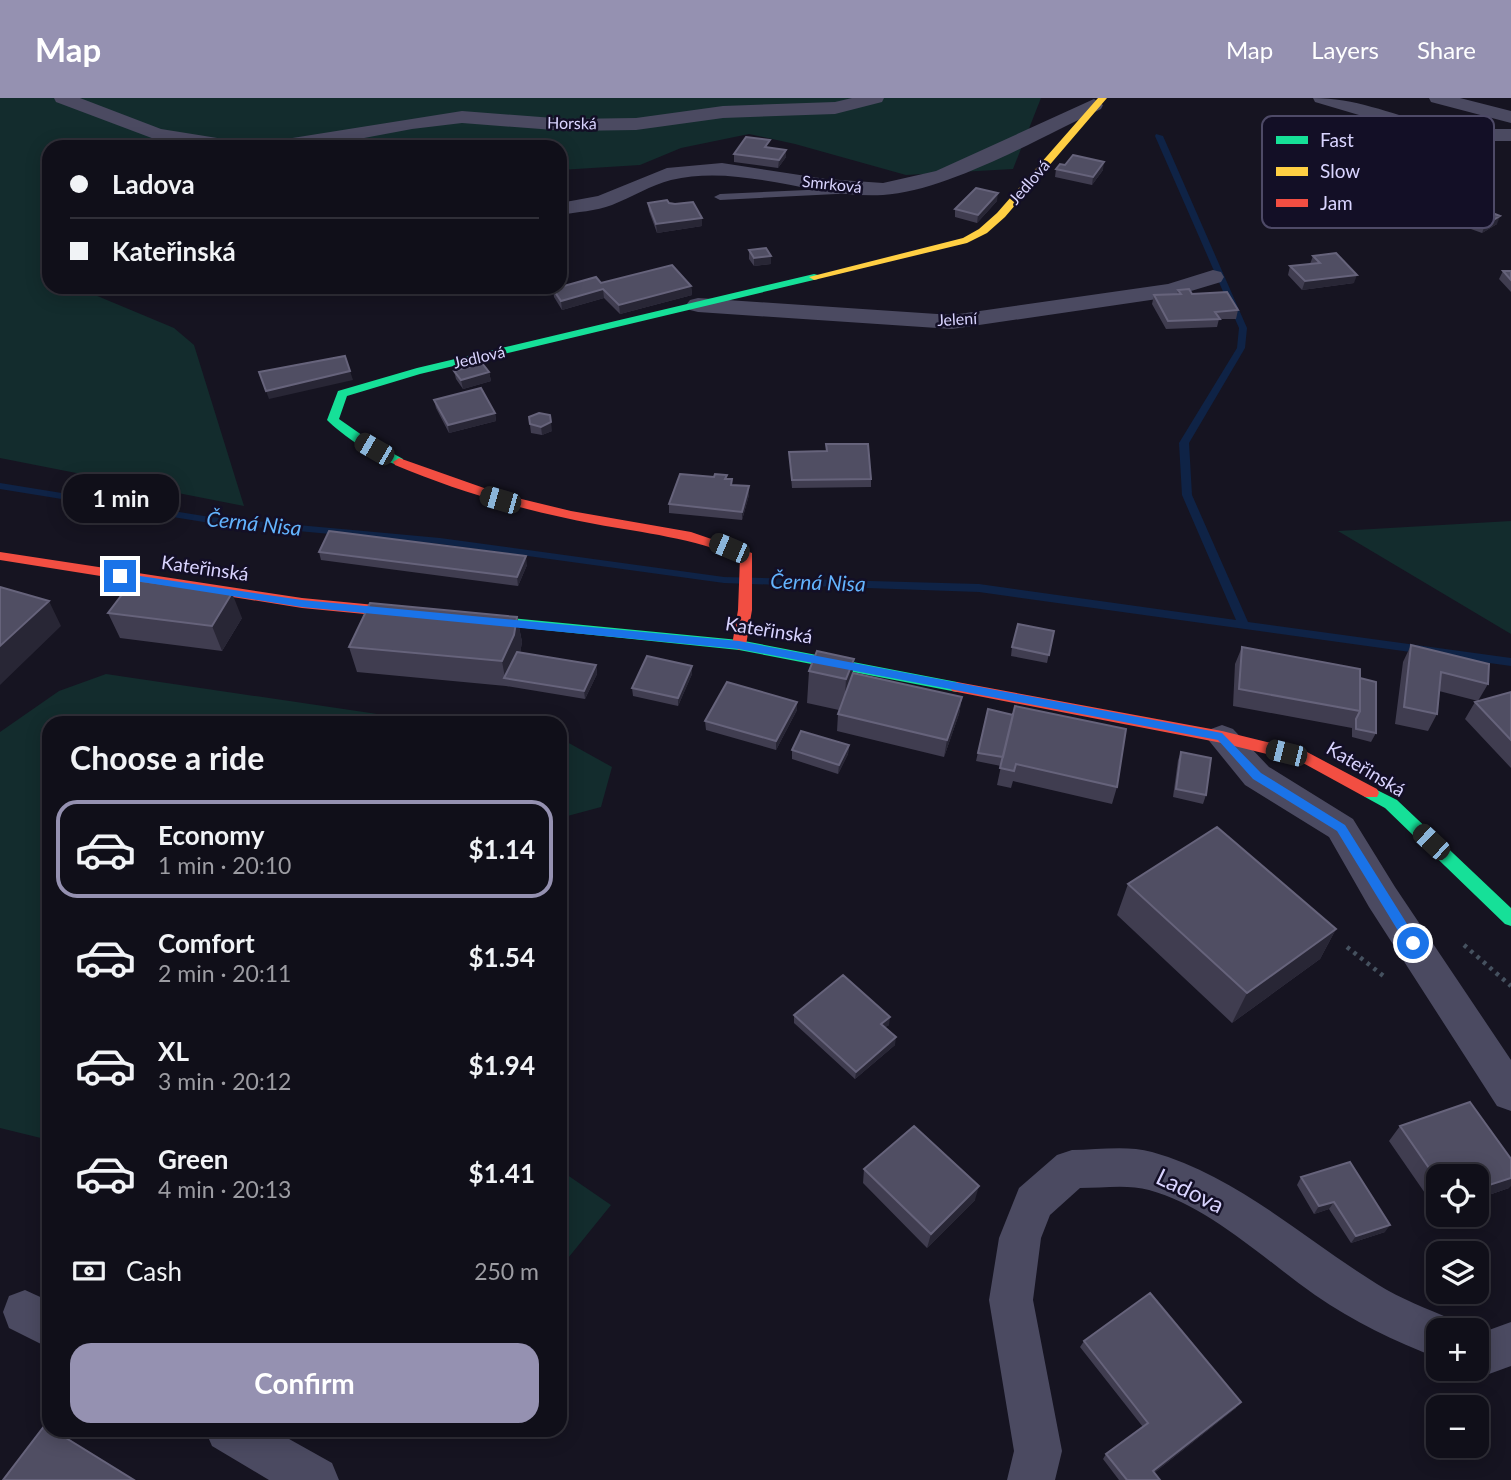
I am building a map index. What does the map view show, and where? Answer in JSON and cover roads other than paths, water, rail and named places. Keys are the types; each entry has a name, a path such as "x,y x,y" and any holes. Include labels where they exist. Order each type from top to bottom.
{"street":[{"path":"63,98 157,134 193,140"},
{"name":"Horská","path":"321,140 412,123 462,117 567,125 636,124 723,111 835,108 875,98"},
{"path":"1322,98 1383,116"},
{"path":"1438,98 1511,117"},
{"name":"Smrková","path":"567,208 603,201 667,174 722,169 826,185 883,189 943,175 1098,102"},
{"name":"Jedlová","path":"739,645 745,610 747,556 710,540 521,506 456,488 393,460 355,438 334,420 342,394 417,370 608,328 967,240 983,231 1000,215 1098,102"},
{"name":"Jelení","path":"698,305 952,322 1171,290 1213,277"},
{"name":"Kateřinská","path":"0,556 302,603 739,645 1222,737 1307,758 1391,804 1511,919"},
{"path":"1222,737 1257,776 1341,828 1382,897 1511,1093"},
{"name":"Ladova","path":"1031,1480 1038,1451 1011,1300 1020,1238 1034,1202 1072,1169 1150,1170 1219,1202 1328,1278 1405,1325 1426,1332"},
{"path":"1489,1352 1511,1344"},
{"path":"240,1437 315,1480"}],"lane":[{"path":"720,197 883,189"}],"waterway":[{"path":"1159,136 1243,328 1241,348 1184,443 1187,495 1243,623"},
{"name":"Černá Nisa","path":"0,486 210,520 440,541 724,580 979,588 1511,662"}]}
